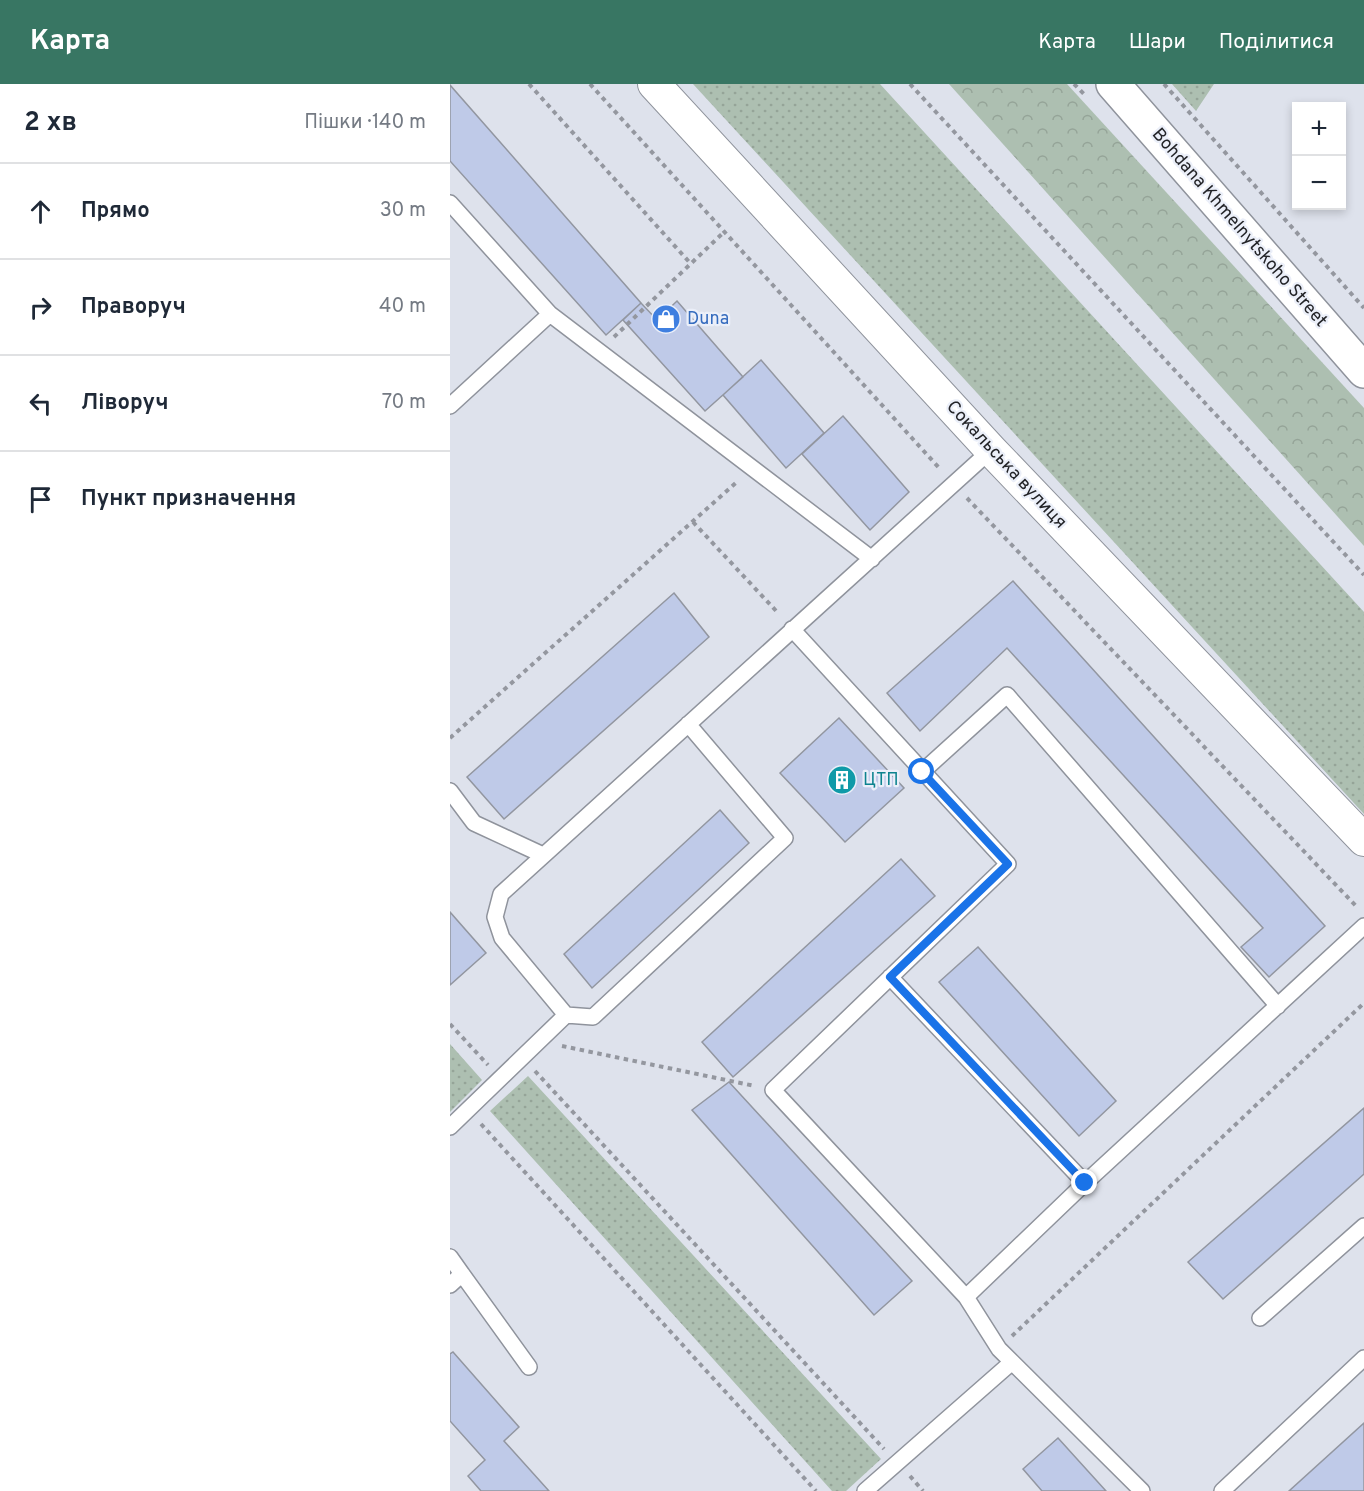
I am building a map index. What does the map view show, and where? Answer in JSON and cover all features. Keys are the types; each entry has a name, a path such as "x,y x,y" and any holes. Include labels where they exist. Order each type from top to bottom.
{"street":[{"name":"Сокальська вулиця","path":"654,84 991,450 1364,840"},
{"name":"Bohdana Khmelnytskoho Street","path":"1113,84 1363,368"}],"lane":[{"path":"450,203 550,314 872,559"},
{"path":"450,406 550,314"},
{"path":"688,724 785,838 593,1017 566,1015 502,938 495,917 501,894 792,629 991,450"},
{"path":"792,629 1008,864 773,1090 966,1297 999,1348 1142,1491"},
{"path":"922,772 1007,694 1278,1006"},
{"path":"450,791 474,823 543,855"},
{"path":"966,1297 1085,1183 1364,926"},
{"path":"890,977 1085,1183"},
{"path":"450,1126 566,1015"},
{"path":"1260,1317 1364,1226"},
{"path":"450,1257 529,1367"},
{"path":"450,1285 462,1274"},
{"path":"1222,1491 1364,1358"},
{"path":"865,1491 1012,1362"}],"path":[{"path":"529,84 691,264"},
{"path":"590,84 953,484 1364,914"},
{"path":"910,84 1364,575"},
{"path":"1164,84 1364,308"},
{"path":"598,350 628,326 724,232"},
{"path":"450,738 751,468"},
{"path":"693,522 792,629"},
{"path":"999,1348 1364,1003"},
{"path":"450,1024 500,1078"},
{"path":"539,1041 773,1090"},
{"path":"522,1057 923,1491"},
{"path":"468,1109 816,1491"}],"green space":[{"path":"693,84 880,84 1364,612 1364,814"},
{"path":"949,84 1067,84 1364,408 1364,546"},
{"path":"1172,84 1214,84 1196,111"},
{"path":"450,1044 482,1080 450,1112"},
{"path":"528,1076 881,1459 846,1491 832,1491 490,1111"}],"building":[{"path":"450,85 641,303 606,335 450,161"},
{"path":"677,301 743,377 705,411 623,320 641,303 657,320"},
{"path":"761,360 824,433 786,468 723,395"},
{"path":"843,416 909,492 870,530 802,454"},
{"path":"1013,581 1325,926 1269,977 1241,947 1263,928 1007,648 920,731 887,693"},
{"path":"674,593 709,637 504,819 467,777"},
{"name":"ЦТП","path":"839,718 904,788 845,842 780,773"},
{"path":"720,810 749,843 592,988 564,954"},
{"path":"901,859 935,896 733,1077 702,1042"},
{"path":"450,912 486,953 450,985"},
{"path":"978,947 1116,1101 1079,1136 939,982"},
{"path":"729,1082 912,1281 874,1315 692,1110"},
{"path":"1364,1108 1364,1174 1223,1299 1188,1262"},
{"path":"453,1352 519,1427 504,1441 549,1491 481,1491 468,1476 485,1460 450,1421 450,1354"},
{"path":"1364,1423 1364,1491 1289,1491"},
{"path":"1058,1438 1106,1491 1042,1491 1023,1469"}],"place":[{"name":"Duna","path":"666,319"},
{"name":"ЦТП","path":"842,780"}],"route":[{"path":"922,772 1008,864 890,977 1085,1183"}]}
